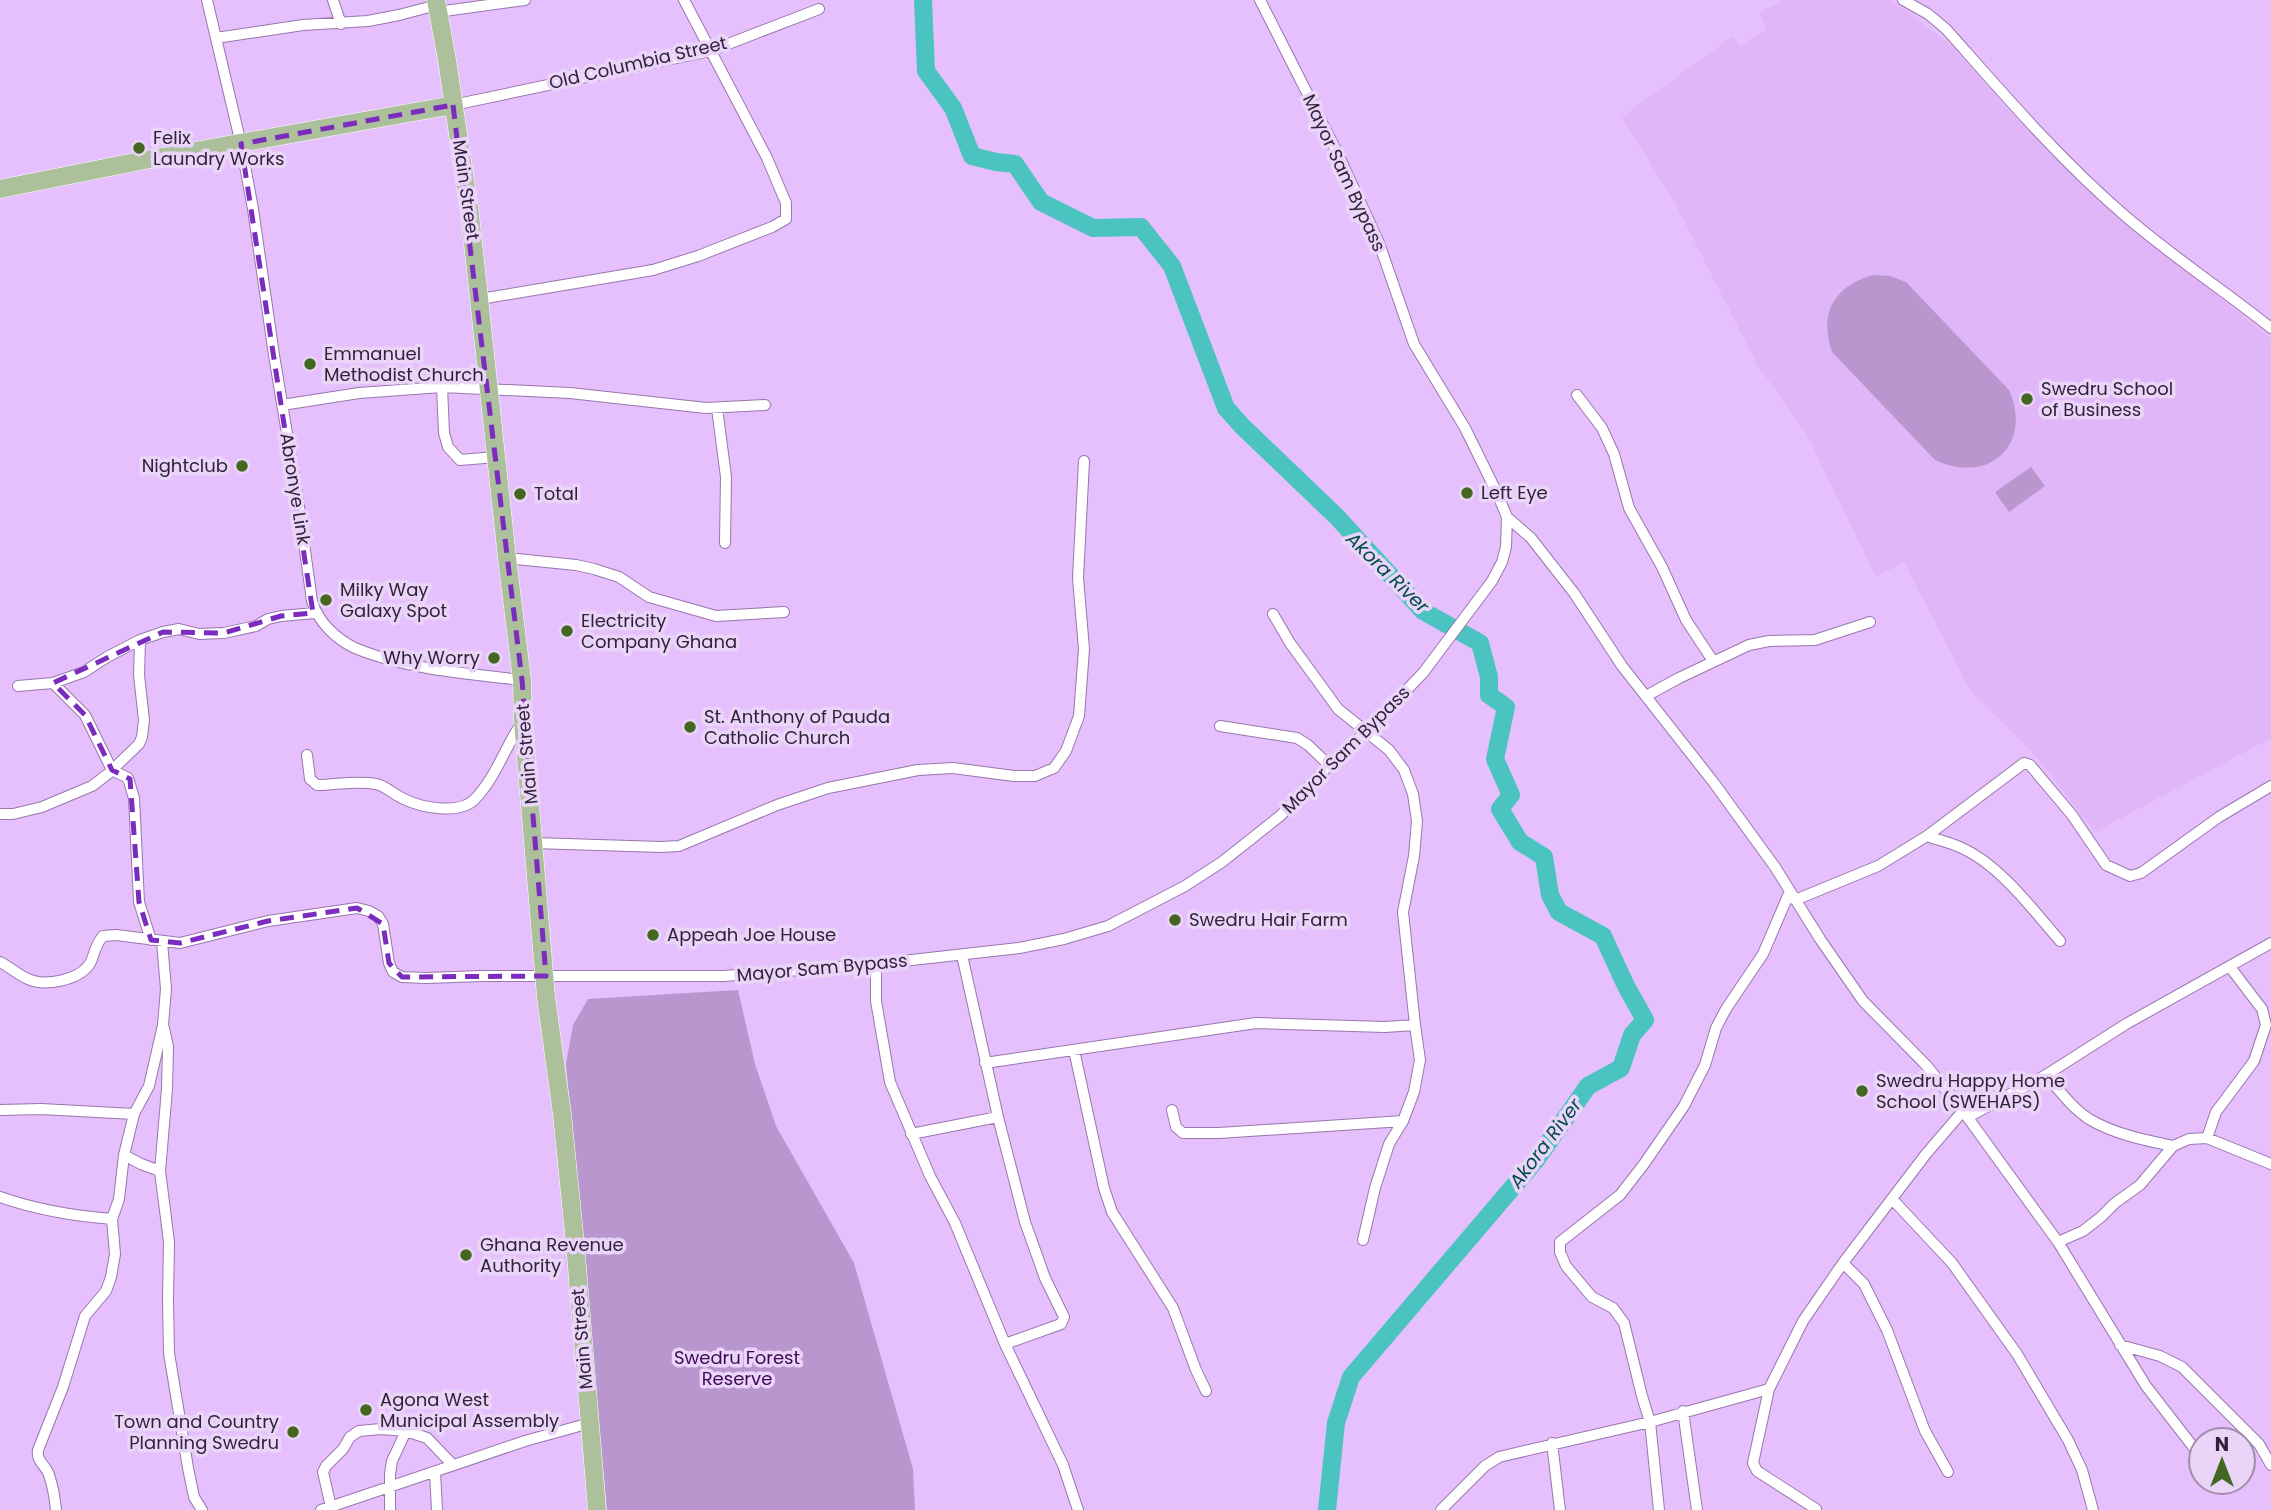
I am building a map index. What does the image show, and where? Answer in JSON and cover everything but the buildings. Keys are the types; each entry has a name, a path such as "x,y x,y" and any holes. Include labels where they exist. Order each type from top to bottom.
{"main road":[{"name":"Main Street","path":"437,6 470,215 522,680 546,997 564,1127 597,1510"},
{"path":"0,189 453,105"}],"street":[{"name":"Abronye Link","path":"207,0 241,144 315,613"},
{"path":"333,0 341,24"},
{"path":"216,38 303,25 341,24 437,6 525,0"},
{"path":"480,299 653,270 698,256 786,219 786,203 766,158 684,0"},
{"name":"Mayor Sam Bypass","path":"157,941 180,943 268,920 357,908 378,916 383,924 393,972 402,976 426,978 724,976 961,955 1019,948 1108,926 1185,886 1222,862 1280,816 1423,673 1464,619 1492,581 1502,562 1506,547 1507,517 1465,429 1414,344 1379,243 1338,154 1260,0"},
{"path":"1903,0 1928,14 1946,29 2063,159 2123,215 2271,328"},
{"name":"Old Columbia Street","path":"453,105 710,51 819,9"},
{"path":"282,405 359,393 443,387 570,393 717,408 765,405"},
{"path":"443,387 444,433 448,447 460,460 496,457"},
{"path":"1577,395 1602,428 1614,454 1629,508 1662,567 1686,620 1713,661"},
{"path":"717,408 726,477 725,543"},
{"path":"534,843 679,846 777,804 828,788 918,770 953,768 1035,776 1054,768 1066,751 1079,716 1084,649 1078,578 1084,461"},
{"path":"1507,517 1531,538 1549,559 1622,666 1722,793 1775,867 1863,1001 1926,1065 1965,1114 2057,1242 2152,1395 2187,1439"},
{"path":"507,558 594,569 619,577 649,597 716,615 785,612"},
{"path":"18,686 52,683 84,672 140,640 179,629 199,634 224,633 256,626 281,616 315,613 337,637 355,648 422,665 522,680"},
{"path":"1273,614 1338,709 1389,750 1404,770 1413,794 1417,821 1414,856 1403,912 1420,1060 1414,1093 1382,1166 1363,1240"},
{"path":"1646,696 1749,645 1769,641 1815,640 1870,622"},
{"path":"0,814 13,814 42,807 92,786 139,744 144,720 139,675 140,640"},
{"path":"52,683 85,715 112,770 131,782 139,902 157,941 166,989 163,1025 149,1086 134,1114 124,1155 119,1199 112,1219 115,1254 111,1277 106,1291 85,1315 63,1387 38,1450 38,1461 48,1471 56,1510"},
{"path":"307,755 310,779 317,785 357,782 379,784 405,800 446,809 461,808 473,801 494,775 509,741 523,721"},
{"path":"1220,726 1297,738 1329,765"},
{"path":"1659,1510 1650,1422 1624,1323 1613,1308 1592,1297 1566,1266 1560,1252 1560,1242 1620,1195 1684,1107 1705,1065 1716,1028 1763,954 1792,895 1878,866 1927,836 2024,763 2031,765 2072,815 2106,865 2130,876 2141,873 2219,817 2271,786"},
{"path":"1927,836 1964,849 1991,868 2060,941"},
{"path":"0,962 29,979 40,982 61,980 81,974 91,963 94,946 103,936 116,935 157,941"},
{"path":"1816,1509 1757,1471 1753,1463 1769,1389 1803,1321 1843,1263 1926,1154 1965,1114 2046,1075 2126,1024 2271,943"},
{"path":"961,955 998,1117 1034,1253 1063,1317 1061,1324 1005,1344"},
{"path":"876,964 876,1001 890,1082 930,1176 955,1223 1005,1344 1063,1465 1078,1510"},
{"path":"2207,1138 2216,1112 2254,1061 2266,1025 2262,1009 2230,967"},
{"path":"985,1063 1256,1023 1385,1027 1415,1025"},
{"path":"163,1025 168,1047 160,1171 169,1242 169,1353 194,1497 202,1510"},
{"path":"1074,1050 1104,1188 1112,1212 1174,1308 1206,1391"},
{"path":"2046,1075 2077,1110 2089,1119 2112,1131 2173,1146"},
{"path":"0,1110 53,1109 134,1114"},
{"path":"1172,1110 1176,1128 1183,1133 1403,1121"},
{"path":"911,1134 998,1117"},
{"path":"2057,1242 2083,1231 2140,1185 2173,1146 2189,1139 2207,1138 2271,1164"},
{"path":"124,1155 160,1171"},
{"path":"0,1197 34,1209 71,1216 112,1219"},
{"path":"1893,1200 1952,1263 2017,1354 2068,1440 2082,1470 2093,1510"},
{"path":"1843,1263 1864,1284 1886,1330 1925,1431 1948,1472"},
{"path":"2120,1345 2160,1356 2182,1367 2259,1444 2271,1465"},
{"path":"1441,1510 1485,1466 1499,1457 1650,1422 1769,1389"},
{"path":"1683,1411 1697,1510"},
{"path":"453,1465 427,1438 382,1429 359,1431 350,1437 323,1472 326,1508 525,1441 590,1423"},
{"path":"390,1510 392,1461 406,1432"},
{"path":"1552,1443 1560,1510"},
{"path":"435,1472 437,1510"}],"highlighted area":[{"path":"453,105 522,680 546,976 402,977 389,963 383,924 357,908 268,921 180,943 151,940 139,902 130,779 112,770 85,715 53,683 163,632 224,633 281,616 313,613 241,144"}],"shaded area":[{"name":"Swedru School of Business","path":"1783,0 1892,0 1951,45 2013,115 2107,205 2271,339 2271,738 2095,832 2035,755 1971,692 1904,562 1876,577 1806,433 1758,366 1677,207 1622,117 1733,36 1740,46 1767,29 1759,13"}],"green space":[{"path":"1873,275 1890,276 1906,282 2009,390 2015,410 2015,428 2010,443 2001,455 1988,463 1973,467 1955,466 1935,460 1832,352 1827,325 1833,303 1848,287"},
{"path":"2031,467 2045,486 2009,512 1995,492"},
{"name":"Swedru Forest Reserve","path":"738,990 755,1064 776,1126 854,1263 913,1469 915,1510 607,1510 566,1064 573,1025 588,999"}],"waterway":[{"name":"Akora River","path":"923,0 926,71 953,108 972,156 1015,164 1041,202 1093,228 1141,227 1172,266 1226,408 1337,517 1423,611 1480,643 1489,677 1489,695 1506,707 1495,759 1511,795 1500,809 1520,842 1544,857 1550,895 1559,912 1603,936 1645,1020 1632,1035 1621,1068 1588,1086 1536,1160 1351,1377 1336,1423 1327,1510"}],"place":[{"name":"Felix Laundry Works","path":"139,148"},
{"name":"Emmanuel Methodist Church","path":"310,364"},
{"name":"Swedru School of Business","path":"2027,399"},
{"name":"Nightclub","path":"242,466"},
{"name":"Left Eye","path":"1467,493"},
{"name":"Total","path":"520,494"},
{"name":"Milky Way Galaxy Spot","path":"326,600"},
{"name":"Electricity Company Ghana","path":"567,631"},
{"name":"Why Worry","path":"494,658"},
{"name":"St. Anthony of Pauda Catholic Church","path":"690,727"},
{"name":"Swedru Hair Farm","path":"1175,920"},
{"name":"Appeah Joe House","path":"653,935"},
{"name":"Swedru Happy Home School (SWEHAPS)","path":"1862,1091"},
{"name":"Ghana Revenue Authority","path":"466,1255"},
{"name":"Agona West Municipal Assembly","path":"366,1410"},
{"name":"Town and Country Planning Swedru","path":"293,1432"}]}
